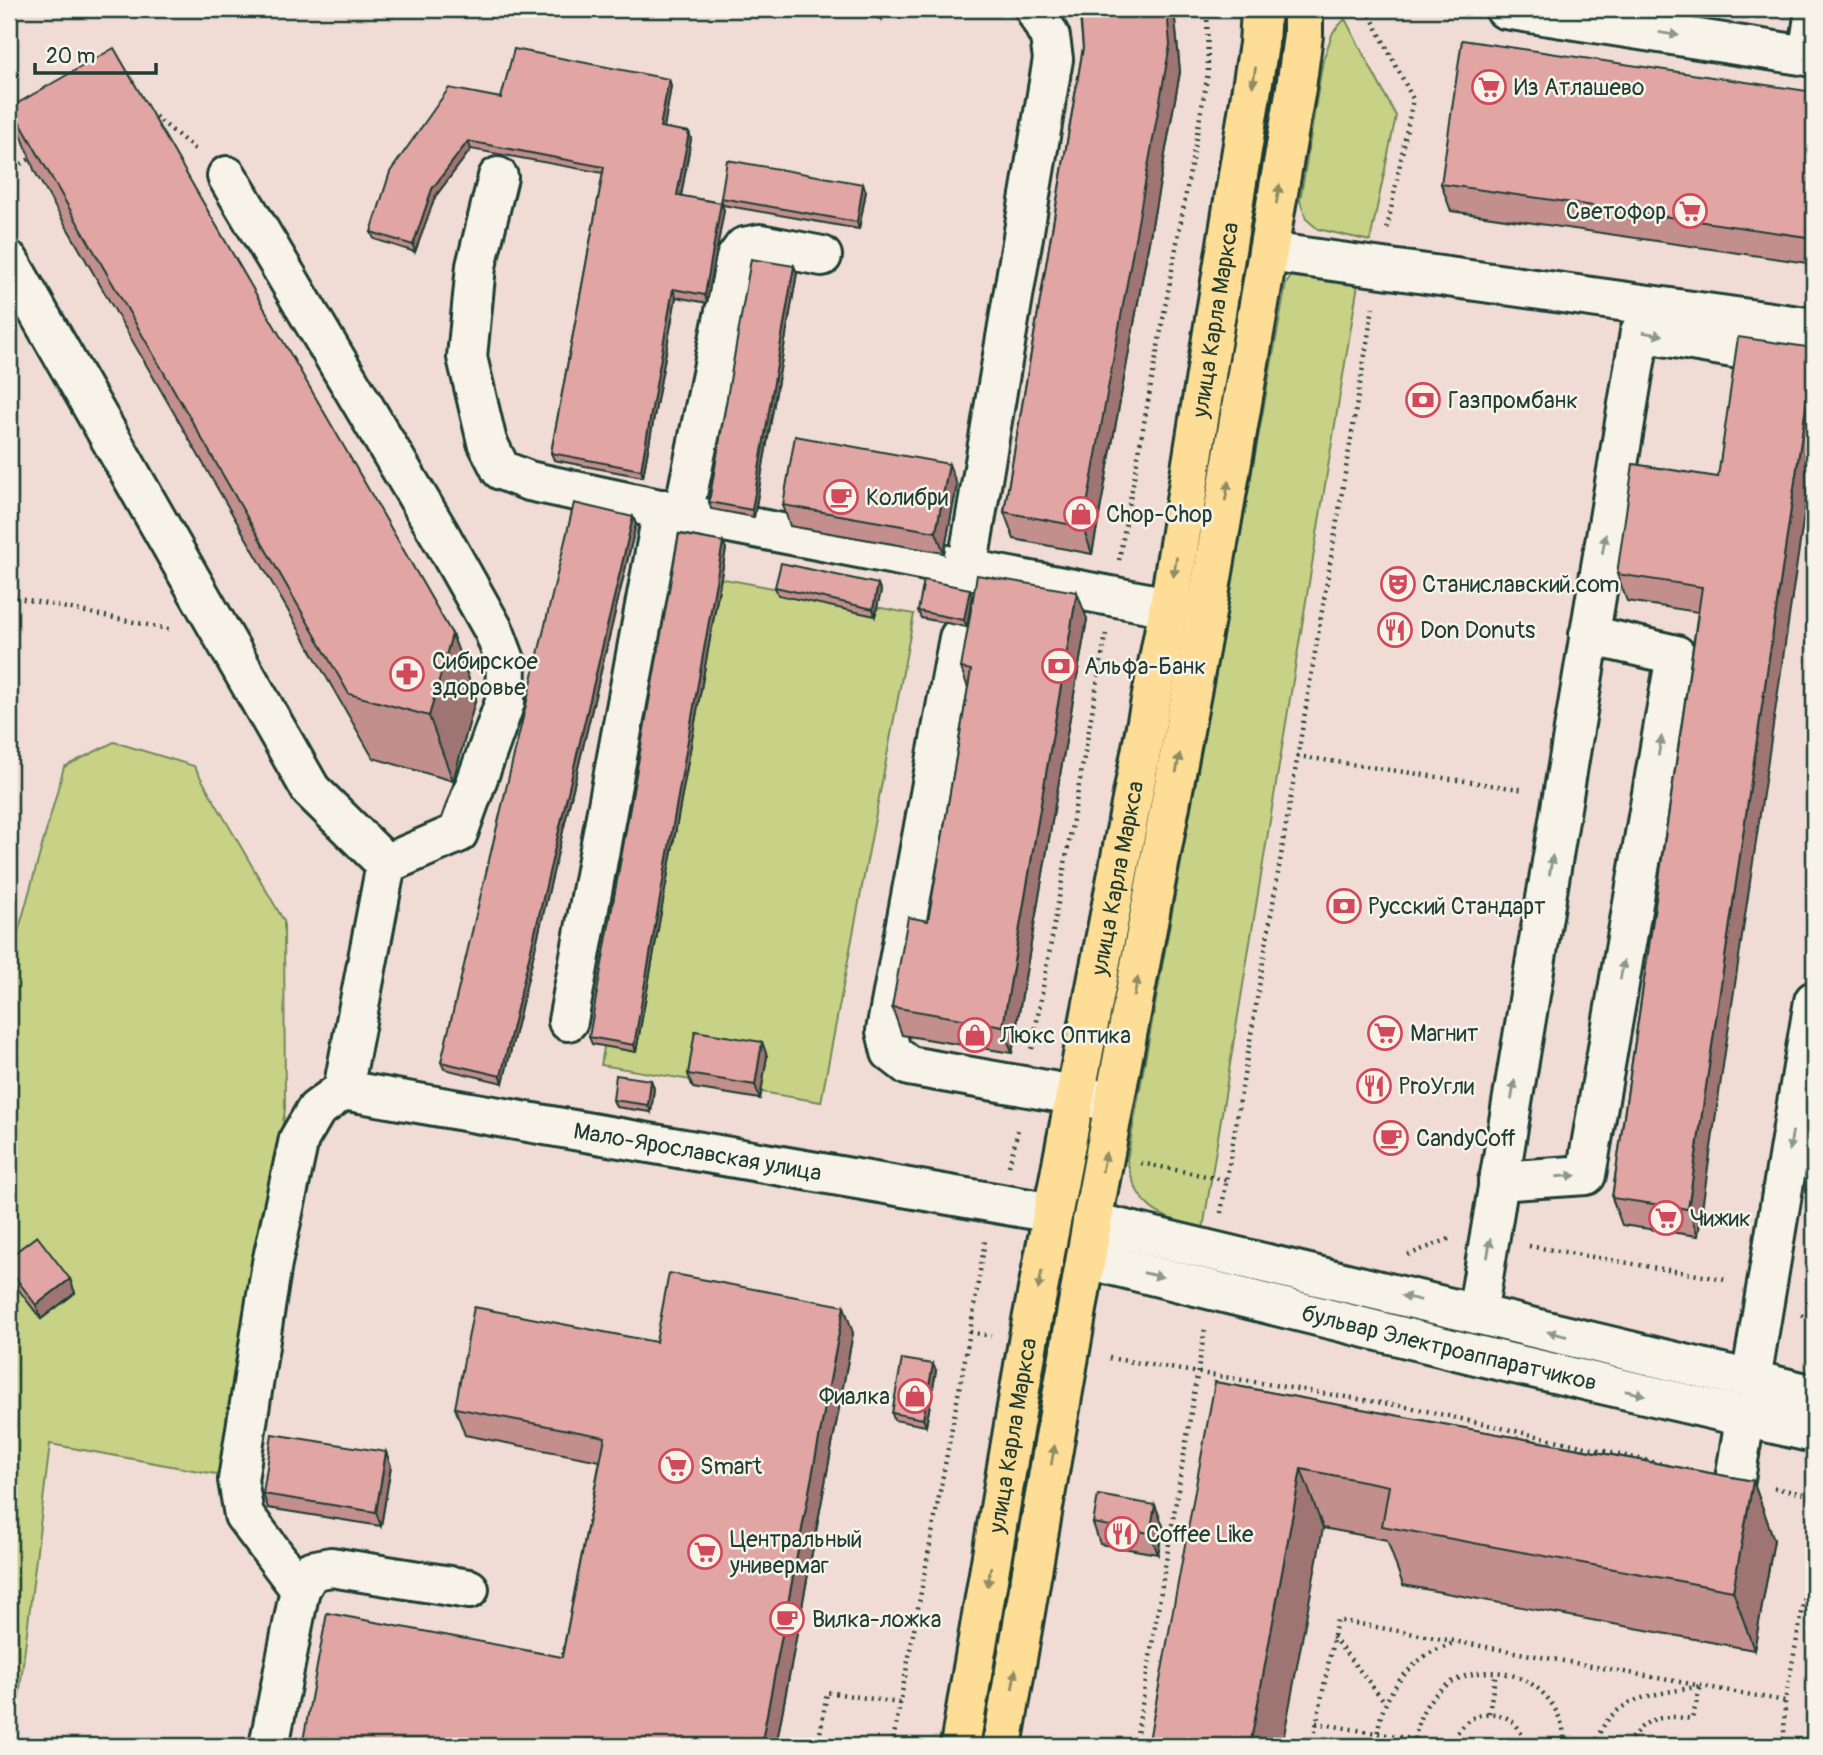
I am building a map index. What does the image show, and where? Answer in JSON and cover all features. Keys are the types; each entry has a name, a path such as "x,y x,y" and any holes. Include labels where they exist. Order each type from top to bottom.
{"main road":[{"name":"улица Карла Маркса","path":"960,1746 1028,1342 1168,607 1257,58 1261,9"},
{"name":"улица Карла Маркса","path":"1002,1746 1089,1241 1206,613 1296,88 1303,34 1303,9"},
{"path":"1053,1213 1089,1241"}],"street":[{"path":"967,569 1053,59 1050,37 1035,9"},
{"path":"1505,9 1811,56 1814,17"},
{"path":"227,176 439,533 494,631 506,663 505,702 458,833 386,864"},
{"path":"498,177 476,266 467,357 486,442 501,470 529,481 673,512 1168,607"},
{"path":"568,1021 673,512 736,258 744,247 760,244 822,256"},
{"path":"1268,252 1814,328"},
{"path":"9,261 311,790 386,864"},
{"path":"1477,1314 1640,332 1814,362"},
{"path":"1498,1181 1586,1175 1676,655 1589,635"},
{"path":"959,638 886,1031 891,1052 909,1066 1115,1102"},
{"path":"300,1590 244,1515 238,1480 272,1263 299,1139 316,1110 344,1090 386,864"},
{"path":"1751,1381 1814,1001"},
{"name":"Мало-Ярославская улица","path":"344,1090 1053,1213"},
{"name":"бульвар Электроаппаратчиков","path":"1089,1241 1477,1314 1751,1381 1811,1379"},
{"name":"бульвар Электроаппаратчиков","path":"1089,1241 1476,1355 1814,1433"},
{"path":"1733,1492 1745,1419"},
{"path":"269,1746 300,1590 311,1571 331,1567 469,1589"}],"path":[{"path":"1221,1215 1379,268 1413,99 1367,9"},
{"path":"148,110 227,176"},
{"path":"9,120 22,119"},
{"path":"9,170 44,152"},
{"path":"9,596 227,642"},
{"path":"1297,756 1506,786 1562,798"},
{"path":"1139,1163 1226,1180"},
{"path":"892,1746 968,1346 985,1237"},
{"path":"1790,1309 1814,1322 1811,1379"},
{"path":"1135,1746 1206,1320"},
{"path":"1109,1358 1413,1408 1668,1466"},
{"path":"1733,1492 1814,1496"},
{"path":"1782,1746 1785,1701 1814,1550"},
{"path":"1312,1746 1336,1620 1785,1701"},
{"path":"1333,1637 1385,1702"},
{"path":"1377,1746 1377,1733 1385,1702 1403,1675 1427,1654 1457,1642"},
{"path":"1489,1713 1496,1672"},
{"path":"1415,1743 1415,1732 1424,1708 1441,1688 1463,1675 1496,1672 1513,1675 1535,1686 1552,1703 1563,1726 1565,1746"},
{"path":"1595,1746 1598,1734 1609,1716 1625,1704 1644,1697 1700,1686"},
{"path":"1626,1746 1633,1734 1649,1721 1668,1715 1692,1718 1700,1686"},
{"path":"818,1746 827,1692 899,1703"},
{"path":"1316,1723 1377,1733 1415,1743 1453,1746 1459,1729 1467,1720 1489,1713 1512,1721 1519,1730 1524,1746"}],"green space":[{"path":"1345,19 1396,116 1370,241 1318,229 1306,219 1300,201 1323,60 1333,32"},
{"path":"1294,272 1359,278 1203,1229 1161,1215 1143,1200 1131,1177 1127,1160 1286,284"},
{"path":"686,572 914,614 821,1102 601,1065"},
{"path":"114,742 194,766 284,921 285,1109 232,1477 50,1444 13,1746 9,1746 9,965 64,767"}],"building":[{"path":"1080,9 1167,9 1170,45 1083,527 1004,512 1083,48"},
{"path":"1462,40 1814,92 1814,238 1441,184"},
{"path":"114,48 452,634 429,716 349,694 11,107"},
{"path":"514,49 669,79 660,127 689,132 677,195 721,203 705,295 673,289 641,470 551,453 604,167 468,141 432,189 413,245 371,232 390,172 449,88 501,98"},
{"path":"727,160 863,184 857,222 721,198"},
{"path":"751,259 794,266 752,510 709,502"},
{"path":"1738,337 1814,348 1814,352 1688,1209 1612,1198 1702,587 1617,574 1633,464 1718,477"},
{"path":"795,436 949,464 936,532 783,505"},
{"path":"574,503 633,517 501,1076 441,1062"},
{"path":"679,534 723,542 634,1045 589,1037"},
{"path":"781,563 878,584 873,609 775,587"},
{"path":"977,575 1077,592 1003,1026 892,1007 908,917 928,921 971,670 961,668"},
{"path":"924,580 970,589 964,620 918,611"},
{"path":"695,1031 762,1042 755,1085 688,1074"},
{"path":"616,1075 651,1080 648,1105 613,1100"},
{"path":"37,1236 70,1279 36,1305 9,1269 9,1257"},
{"name":"Центральный универмаг","path":"669,1273 844,1306 761,1746 302,1746 327,1613 562,1657 605,1437 455,1408 474,1307 656,1342"},
{"name":"Фиалка","path":"902,1359 933,1364 923,1419 892,1413"},
{"path":"1215,1382 1753,1481 1733,1591 1382,1526 1389,1486 1301,1469 1250,1746 1148,1746"},
{"path":"272,1434 386,1452 376,1512 263,1494"},
{"path":"1098,1495 1155,1505 1150,1533 1093,1523"}],"place":[{"name":"Из Атлашево","path":"1489,87"},
{"name":"Светофор","path":"1690,211"},
{"name":"Газпромбанк","path":"1423,400"},
{"name":"Колибри","path":"841,497"},
{"name":"Chop-Chop","path":"1081,514"},
{"name":"Станиславский.com","path":"1398,584"},
{"name":"Don Donuts","path":"1395,630"},
{"name":"Альфа-Банк","path":"1059,666"},
{"name":"Сибирское здоровье","path":"407,674"},
{"name":"Русский Стандарт","path":"1344,906"},
{"name":"Магнит","path":"1385,1033"},
{"name":"Люкс Оптика","path":"975,1035"},
{"name":"ProУгли","path":"1374,1086"},
{"name":"CandyCoff","path":"1391,1138"},
{"name":"Чижик","path":"1666,1218"},
{"name":"Фиалка","path":"915,1396"},
{"name":"Smart","path":"676,1466"},
{"name":"Coffee Like","path":"1122,1534"},
{"name":"Центральный универмаг","path":"705,1552"},
{"name":"Вилка-ложка","path":"787,1619"}]}
